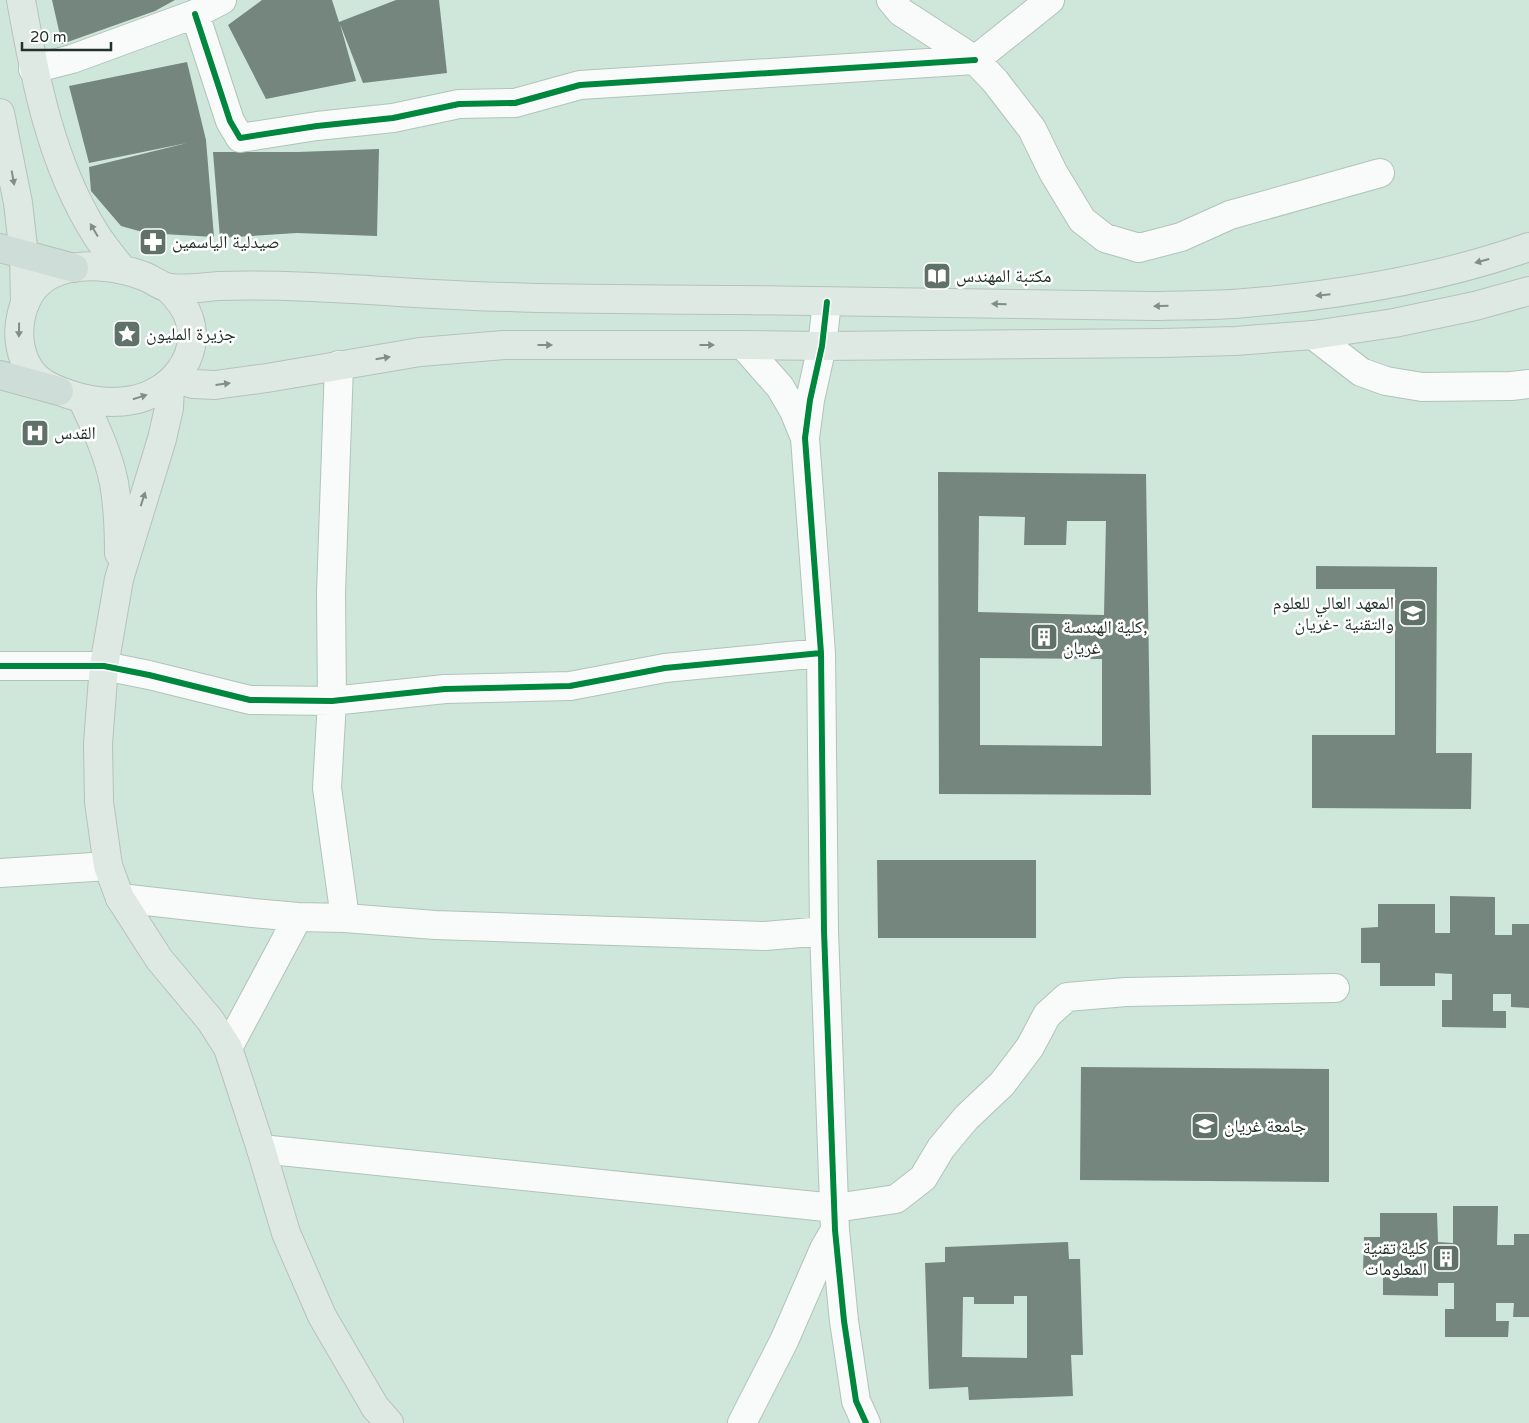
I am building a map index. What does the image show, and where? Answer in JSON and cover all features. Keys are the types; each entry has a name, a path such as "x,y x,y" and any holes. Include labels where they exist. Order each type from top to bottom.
{"highway":[{"path":"12,252 74,268"},
{"path":"0,375 70,395"}],"main road":[{"path":"21,0 33,69 53,138 71,189 95,233 123,270"},
{"path":"0,113 18,203 12,252 24,304"},
{"path":"168,288 230,286 308,287 506,297 827,302 1154,306 1244,304 1334,294 1414,279 1529,248"},
{"path":"98,267 123,270 146,277 168,288 182,303 190,321 191,342 186,362 172,381 152,393 134,400 108,401 70,395 36,379 25,362 19,343 19,323 24,304 35,288 50,275 74,268 98,267"},
{"path":"172,381 215,385 420,352 504,346 742,344 822,346 1235,341 1313,335 1394,323 1475,306 1529,291"},
{"path":"172,381 169,408 162,439 119,579 104,666 98,742 99,802 108,866 120,898 159,958 210,1020 228,1048 286,1232 322,1316 375,1407 389,1423"},
{"path":"70,395 101,440 114,482 119,527 119,579"}],"street":[{"path":"33,69 72,59 195,14 222,0"},
{"path":"892,0 901,12 975,60 995,81 1032,129 1053,172 1082,220 1105,238 1140,248 1181,237 1230,215 1380,173"},
{"path":"195,14 230,120 240,138 317,126 393,118 459,104 515,103 580,84 975,60 1050,0"},
{"path":"827,302 822,346 810,400 805,438 821,653 824,931 835,1219 844,1321 856,1401 866,1423"},
{"path":"1313,335 1361,372 1386,381 1422,387 1529,384"},
{"path":"742,344 780,387 794,411 805,438"},
{"path":"339,365 331,593 332,701 327,788 345,918"},
{"path":"0,666 104,666 250,700 332,701 445,689 570,686 665,668 821,653"},
{"path":"0,873 108,866"},
{"path":"120,898 298,917 345,918 435,925 767,936 824,931"},
{"path":"228,1048 298,917"},
{"path":"261,1149 835,1219 896,1199 923,1178 941,1148 966,1118 1007,1077 1030,1047 1047,1015 1067,997 1126,992 1335,988"},
{"path":"742,1423 784,1341 835,1219"}],"building":[{"path":"52,0 175,0 155,11 62,44"},
{"path":"262,0 332,0 339,22 396,0 439,0 447,73 363,83 340,24 356,81 266,99 228,25"},
{"path":"187,62 206,140 214,237 146,233 121,226 91,191 89,167 187,143 89,163 69,86"},
{"path":"379,149 377,236 297,233 220,238 213,152 298,152"},
{"name":"كلية الهندسة, غريان","path":"938,472 1146,474 1151,795 939,794","holes":["979,516 1025,517 1024,545 1066,545 1067,521 1106,521 1104,615 978,612","980,658 1102,659 1102,746 980,745"]},
{"path":"1316,566 1437,567 1436,753 1472,753 1471,809 1312,808 1312,735 1395,735 1395,589 1316,589"},
{"path":"877,860 1036,860 1036,938 878,938"},
{"path":"1450,896 1495,897 1495,935 1512,935 1512,924 1529,924 1529,1008 1511,1007 1511,994 1493,994 1493,1011 1506,1011 1506,1028 1442,1027 1442,1000 1452,1000 1452,974 1435,973 1435,986 1380,986 1380,963 1361,963 1361,928 1378,927 1378,904 1435,904 1435,933 1450,933"},
{"path":"1081,1067 1329,1069 1329,1182 1080,1180"},
{"name":"كلية تقنية المعلومات","path":"1453,1206 1498,1206 1497,1245 1514,1245 1514,1234 1529,1234 1529,1317 1513,1317 1514,1303 1496,1303 1496,1321 1509,1321 1508,1337 1445,1337 1445,1309 1454,1309 1454,1283 1438,1283 1438,1296 1383,1295 1383,1272 1363,1272 1364,1237 1380,1237 1380,1213 1437,1213 1438,1242 1453,1243"},
{"path":"1068,1242 1069,1259 1080,1259 1083,1355 1071,1355 1073,1396 969,1400 968,1387 929,1389 925,1263 945,1262 945,1247","holes":["1014,1296 1027,1296 1027,1358 962,1357 963,1297 974,1297 974,1304 1014,1304"]}],"cycle path":[{"path":"195,14 230,121 240,138 317,126 393,118 459,104 515,103 580,85 975,60"},
{"path":"827,302 822,346 810,400 805,438 821,653 824,931 835,1230 844,1321 856,1401 866,1423"},
{"path":"0,666 104,666 250,700 332,701 445,689 570,686 665,668 821,653"}],"place":[{"name":"صيدلية الياسمين","path":"153,242"},
{"name":"مكتبة المهندس","path":"937,276"},
{"name":"جزيرة المليون","path":"127,334"},
{"name":"القدس","path":"35,433"},
{"name":"المعهد العالي للعلوم والتقنية -غريان","path":"1413,613"},
{"name":"كلية الهندسة, غريان","path":"1044,637"},
{"name":"جامعة غريان","path":"1205,1126"},
{"name":"كلية تقنية المعلومات","path":"1446,1258"}]}
